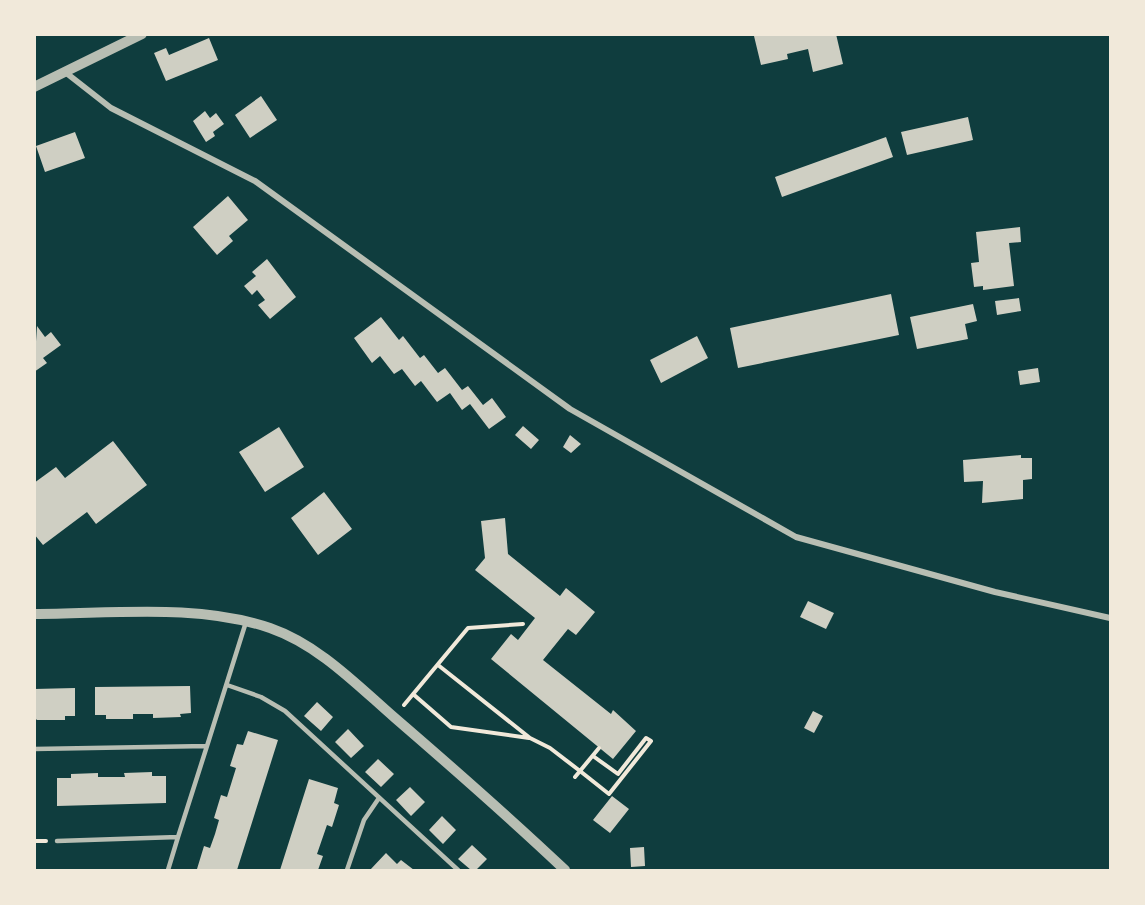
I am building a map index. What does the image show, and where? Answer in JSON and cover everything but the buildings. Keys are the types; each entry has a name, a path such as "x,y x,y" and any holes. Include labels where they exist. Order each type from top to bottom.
{"street":[{"path":"34,87 142,34"},
{"path":"64,72 111,108 255,181 570,409 796,537 995,592 1110,618"},
{"path":"34,614 195,615 246,622 270,628 320,654 498,808 565,870"}],"lane":[{"path":"168,870 246,622"},
{"path":"227,685 261,697 285,711 458,870"},
{"path":"34,749 207,746"},
{"path":"347,870 364,820 379,798"},
{"path":"57,841 178,837"}],"path":[{"path":"394,717 468,628 523,624"},
{"path":"438,665 530,738 550,748 609,794 651,741 646,738 618,774 593,756"},
{"path":"413,694 451,727 530,738"},
{"path":"574,777 599,748"}]}
